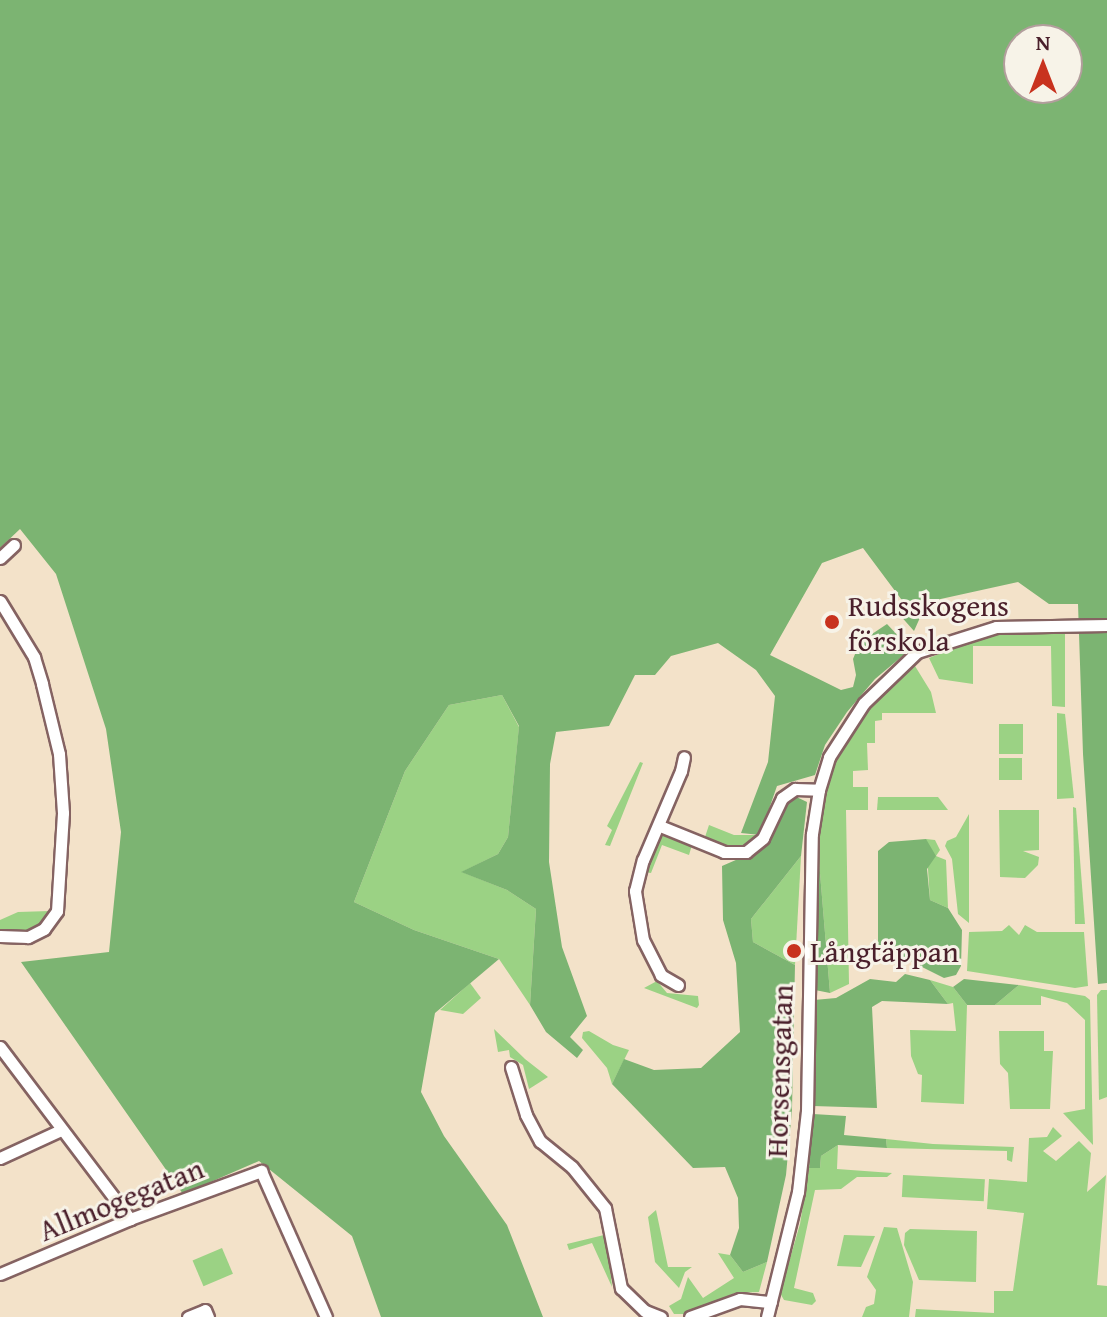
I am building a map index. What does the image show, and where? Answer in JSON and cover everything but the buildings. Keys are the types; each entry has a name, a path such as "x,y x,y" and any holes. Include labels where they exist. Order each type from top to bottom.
{"street":[{"path":"0,558 14,545"},
{"path":"0,601 34,657 59,754 63,813 57,911 44,929 28,937 0,936"},
{"name":"Horsensgatan","path":"767,1317 798,1192 807,1111 812,834 819,790 829,757 864,703 917,652 996,627 1107,625"},
{"path":"678,985 661,975 643,940 635,891 643,860 660,826 684,757"},
{"path":"660,826 724,852 746,852 763,838 782,798 795,789 819,790"},
{"path":"0,1047 130,1219"},
{"path":"511,1067 526,1115 540,1141 572,1167 605,1208 621,1288 645,1311 661,1317"},
{"path":"0,1158 61,1130"},
{"name":"Allmogegatan","path":"0,1274 130,1219 261,1171 326,1317"},
{"path":"690,1317 740,1299 771,1302"},
{"path":"188,1317 206,1314"}],"green space":[{"path":"0,0 1107,0 1107,983 1098,984 1083,754 1078,604 1049,604 1018,582 927,602 914,631 898,613 904,603 863,548 822,563 770,655 841,690 853,687 856,675 853,659 860,642 887,624 902,640 906,653 875,679 847,712 825,745 815,775 777,786 760,835 741,833 768,762 775,696 756,670 718,643 671,656 655,675 635,675 609,726 556,732 550,764 549,862 562,947 587,1016 570,1037 583,1050 577,1058 546,1032 530,1005 536,909 507,890 461,872 498,854 508,837 519,726 502,695 449,705 405,771 354,902 414,930 499,959 435,1013 421,1092 444,1136 507,1225 543,1317 381,1317 352,1236 259,1161 183,1194 21,962 109,952 121,832 106,729 56,574 20,529 0,548"},
{"path":"1029,631 1065,631 1065,707 1052,706 1051,646 973,646 973,684 939,679 929,658 981,637"},
{"path":"915,666 931,692 936,713 882,713 882,720 875,721 875,743 867,743 868,770 853,771 853,787 868,787 868,810 846,810 849,984 830,993 817,837 822,801 840,749 866,708"},
{"path":"502,695 519,727 508,837 498,854 462,872 507,890 536,909 530,1005 499,959 414,930 354,902 405,771 449,705"},
{"path":"1057,713 1065,714 1074,798 1057,799"},
{"path":"999,724 1023,724 1023,754 999,754"},
{"path":"999,758 1022,758 1022,780 999,780"},
{"path":"640,762 643,763 610,846 605,845 612,830 607,826"},
{"path":"786,792 807,802 801,856 751,919 753,942 795,965 792,1110 786,1175 767,1262 743,1272 730,1255 739,1228 738,1198 725,1167 693,1168 612,1084 624,1059 654,1070 701,1068 740,1032 736,963 723,920 722,866 745,856"},
{"path":"878,797 938,797 948,810 877,810"},
{"path":"1073,807 1076,808 1085,924 1075,924"},
{"path":"999,810 1039,810 1039,850 1023,851 1039,857 1038,865 1025,878 1000,877"},
{"path":"969,814 969,923 958,914 952,859 945,846 947,841 956,837"},
{"path":"709,825 734,835 760,835 742,849 725,849 704,840"},
{"path":"663,833 692,845 689,855 662,845 651,873 644,872 657,836"},
{"path":"817,837 830,993 815,990"},
{"path":"926,839 935,840 940,850 936,856 946,860 948,908 930,900"},
{"path":"926,839 936,856 927,869 930,900 948,908 962,930 961,966 956,975 944,978 878,945 878,851 889,842"},
{"path":"801,856 795,965 753,942 751,919"},
{"path":"50,911 36,927 22,934 0,931 0,920 18,912"},
{"path":"1009,925 1019,935 1025,925 1037,932 1084,932 1088,986 1075,988 967,971 969,932 1002,931"},
{"path":"905,974 930,980 948,1004 882,1001 872,1007 877,1108 813,1106 814,1000 836,998 870,979 896,982"},
{"path":"964,979 1019,985 995,1005 967,1005 953,987"},
{"path":"930,980 953,987 967,1005 964,1104 921,1102 922,1075 918,1074 911,1056 910,1030 956,1031 953,1003 948,1004"},
{"path":"657,981 667,993 698,996 699,1005 697,1008 644,988"},
{"path":"470,983 481,998 463,1014 440,1010"},
{"path":"1019,985 1085,996 1090,1000 1093,1145 1063,1113 1085,1109 1085,1020 1067,1003 1041,996 1041,1005 995,1005"},
{"path":"1101,990 1107,990 1107,1097 1099,1100 1097,995"},
{"path":"494,1029 548,1077 529,1089 523,1065 510,1057 509,1050 498,1052"},
{"path":"589,1031 629,1050 612,1084 607,1068 582,1038 583,1032"},
{"path":"999,1031 1044,1031 1044,1051 1053,1051 1050,1109 1010,1109 1008,1073 1000,1064"},
{"path":"813,1114 846,1116 844,1135 886,1139 887,1148 838,1145 821,1156 820,1168 809,1168"},
{"path":"1053,1127 1062,1136 1043,1151 1056,1161 1079,1141 1091,1153 1087,1192 1106,1175 1097,1285 1107,1286 1107,1317 915,1317 916,1309 994,1313 994,1291 1013,1291 1024,1213 987,1209 989,1179 1027,1182 1029,1138 1047,1137"},
{"path":"886,1139 1014,1147 1012,1162 1007,1160 1007,1151 887,1148"},
{"path":"838,1145 837,1169 892,1173 887,1177 857,1177 841,1189 815,1190 794,1288 813,1293 816,1301 812,1305 784,1300 780,1293 800,1224 809,1168 820,1168 821,1156"},
{"path":"903,1175 985,1179 984,1201 902,1197"},
{"path":"656,1210 668,1267 692,1267 685,1272 679,1288 655,1262 648,1217"},
{"path":"602,1227 607,1232 612,1287 592,1243 569,1250 567,1244 604,1235"},
{"path":"884,1227 897,1228 913,1282 909,1317 862,1317 866,1307 874,1304 876,1290 867,1277"},
{"path":"910,1229 977,1231 976,1282 919,1280 904,1245 905,1233"},
{"path":"844,1235 875,1236 861,1267 837,1266"},
{"path":"222,1248 233,1274 203,1286 193,1261"},
{"path":"718,1253 730,1255 743,1272 767,1262 759,1292 735,1293 684,1314 674,1314 669,1306 681,1299 688,1277 703,1298 734,1278"}],"place":[{"name":"Rudsskogens förskola","path":"832,622"},
{"name":"Långtäppan","path":"794,951"}]}
